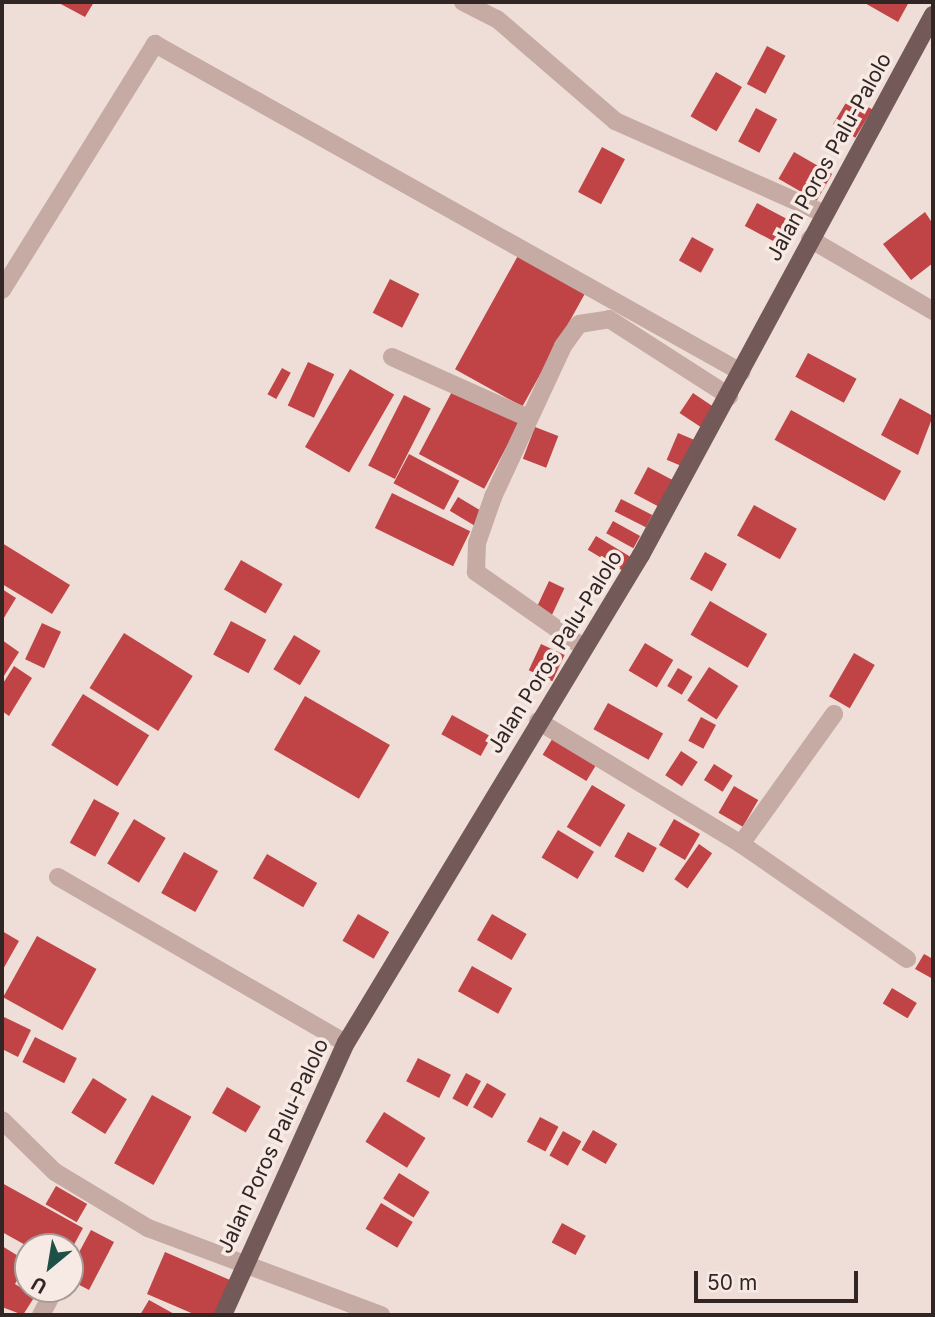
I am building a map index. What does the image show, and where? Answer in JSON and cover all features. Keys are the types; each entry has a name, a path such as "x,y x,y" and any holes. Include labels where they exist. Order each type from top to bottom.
{"main road":[{"name":"Jalan Poros Palu-Palolo","path":"223,1315 242,1264 346,1044 729,396 823,213 933,15"}],"street":[{"path":"463,2 497,19 615,121 823,213"},
{"path":"2,290 155,44 741,372"},
{"path":"810,239 933,311"},
{"path":"583,647 476,572 477,543 526,417 572,332 601,317 729,396"},
{"path":"392,357 526,417"},
{"path":"741,845 834,714"},
{"path":"538,721 741,845 907,959"},
{"path":"58,877 346,1044"},
{"path":"2,1120 55,1172 119,1213 242,1264 380,1315"}],"building":[{"path":"57,2 94,2 85,17"},
{"path":"863,2 909,2 898,22"},
{"path":"767,46 786,56 765,94 747,84"},
{"path":"716,72 742,87 716,131 690,116"},
{"path":"850,96 872,109 855,138 833,124"},
{"path":"756,108 777,119 759,153 738,142"},
{"path":"602,147 625,159 601,204 578,192"},
{"path":"794,152 832,174 817,201 778,179"},
{"path":"757,203 795,223 783,246 745,226"},
{"path":"925,212 933,224 933,263 911,280 883,244"},
{"path":"692,237 714,249 701,273 679,261"},
{"path":"520,252 587,289 522,407 455,369"},
{"path":"390,279 419,294 402,328 373,313"},
{"path":"808,353 857,379 844,403 795,377"},
{"path":"308,362 334,374 314,418 288,406"},
{"path":"282,368 291,373 276,399 267,394"},
{"path":"350,369 394,394 349,472 305,447"},
{"path":"455,386 520,421 484,489 419,454"},
{"path":"693,393 717,409 704,429 680,413"},
{"path":"404,395 431,409 395,479 368,465"},
{"path":"900,398 933,416 918,455 881,435"},
{"path":"791,410 901,471 885,501 775,440"},
{"path":"535,427 558,436 546,468 523,459"},
{"path":"678,433 701,443 690,469 667,460"},
{"path":"409,454 459,481 444,510 394,483"},
{"path":"648,467 676,482 662,509 634,493"},
{"path":"392,493 470,531 453,566 375,528"},
{"path":"458,497 486,514 478,528 450,511"},
{"path":"621,499 652,515 646,527 615,511"},
{"path":"754,505 797,529 780,559 737,536"},
{"path":"613,521 640,536 633,548 606,533"},
{"path":"596,536 632,558 624,571 588,550"},
{"path":"2,543 70,585 52,614 2,584"},
{"path":"705,552 727,564 712,591 690,579"},
{"path":"241,560 283,584 266,613 224,589"},
{"path":"549,581 564,588 551,617 535,610"},
{"path":"2,589 16,598 2,621"},
{"path":"710,601 767,634 748,668 690,635"},
{"path":"231,621 266,640 248,673 213,655"},
{"path":"42,623 61,632 44,668 25,659"},
{"path":"124,633 193,676 158,731 90,688"},
{"path":"294,635 321,651 300,685 273,669"},
{"path":"2,640 19,652 2,679"},
{"path":"645,643 673,660 657,687 629,670"},
{"path":"541,644 565,655 552,681 529,670"},
{"path":"854,653 875,665 850,708 829,696"},
{"path":"14,666 32,678 9,716 2,711 2,685"},
{"path":"709,667 738,686 717,720 687,701"},
{"path":"678,668 693,677 682,695 667,686"},
{"path":"83,694 149,735 117,786 51,745"},
{"path":"305,696 390,745 359,799 274,750"},
{"path":"608,703 663,734 649,760 593,729"},
{"path":"452,715 491,737 481,756 441,734"},
{"path":"701,717 716,725 703,749 688,741"},
{"path":"554,736 598,762 586,781 543,755"},
{"path":"681,751 698,762 682,786 665,775"},
{"path":"714,764 733,776 723,792 704,780"},
{"path":"592,785 625,805 600,847 567,827"},
{"path":"734,786 758,800 743,827 718,813"},
{"path":"94,799 119,813 95,857 70,843"},
{"path":"134,819 166,838 139,883 107,864"},
{"path":"674,819 700,834 685,860 659,845"},
{"path":"558,830 594,852 578,879 542,857"},
{"path":"628,832 657,848 643,872 614,856"},
{"path":"699,844 712,853 687,888 674,879"},
{"path":"184,852 218,871 195,912 161,893"},
{"path":"267,854 317,883 303,907 253,878"},
{"path":"358,914 389,932 374,959 342,941"},
{"path":"492,914 527,934 512,960 477,940"},
{"path":"2,931 19,941 2,971"},
{"path":"37,936 96,969 63,1030 3,997"},
{"path":"924,954 933,959 933,979 915,969"},
{"path":"472,966 512,988 498,1014 458,991"},
{"path":"892,988 917,1003 908,1018 883,1003"},
{"path":"2,1016 31,1030 18,1057 2,1049"},
{"path":"35,1037 77,1058 64,1083 22,1062"},
{"path":"418,1058 451,1075 439,1098 406,1081"},
{"path":"466,1073 481,1081 467,1107 452,1099"},
{"path":"93,1078 127,1099 105,1134 71,1113"},
{"path":"487,1083 506,1094 492,1118 473,1107"},
{"path":"227,1087 261,1106 246,1132 212,1113"},
{"path":"152,1095 191,1117 154,1185 114,1163"},
{"path":"384,1112 426,1138 407,1168 365,1142"},
{"path":"540,1117 559,1127 545,1152 527,1142"},
{"path":"593,1130 617,1144 606,1164 582,1150"},
{"path":"563,1131 581,1141 568,1166 549,1155"},
{"path":"399,1173 430,1192 414,1218 383,1198"},
{"path":"2,1183 83,1228 80,1233 14,1233 14,1239 2,1232"},
{"path":"56,1186 87,1204 77,1222 46,1204"},
{"path":"381,1203 413,1222 397,1248 366,1229"},
{"path":"562,1223 586,1236 576,1255 552,1242"},
{"path":"91,1230 114,1242 89,1290 84,1287 84,1243"},
{"path":"2,1246 14,1253 14,1303 31,1303 23,1315 2,1307"},
{"path":"165,1252 230,1280 214,1315 196,1315 147,1294"},
{"path":"149,1300 176,1315 140,1315"}]}
